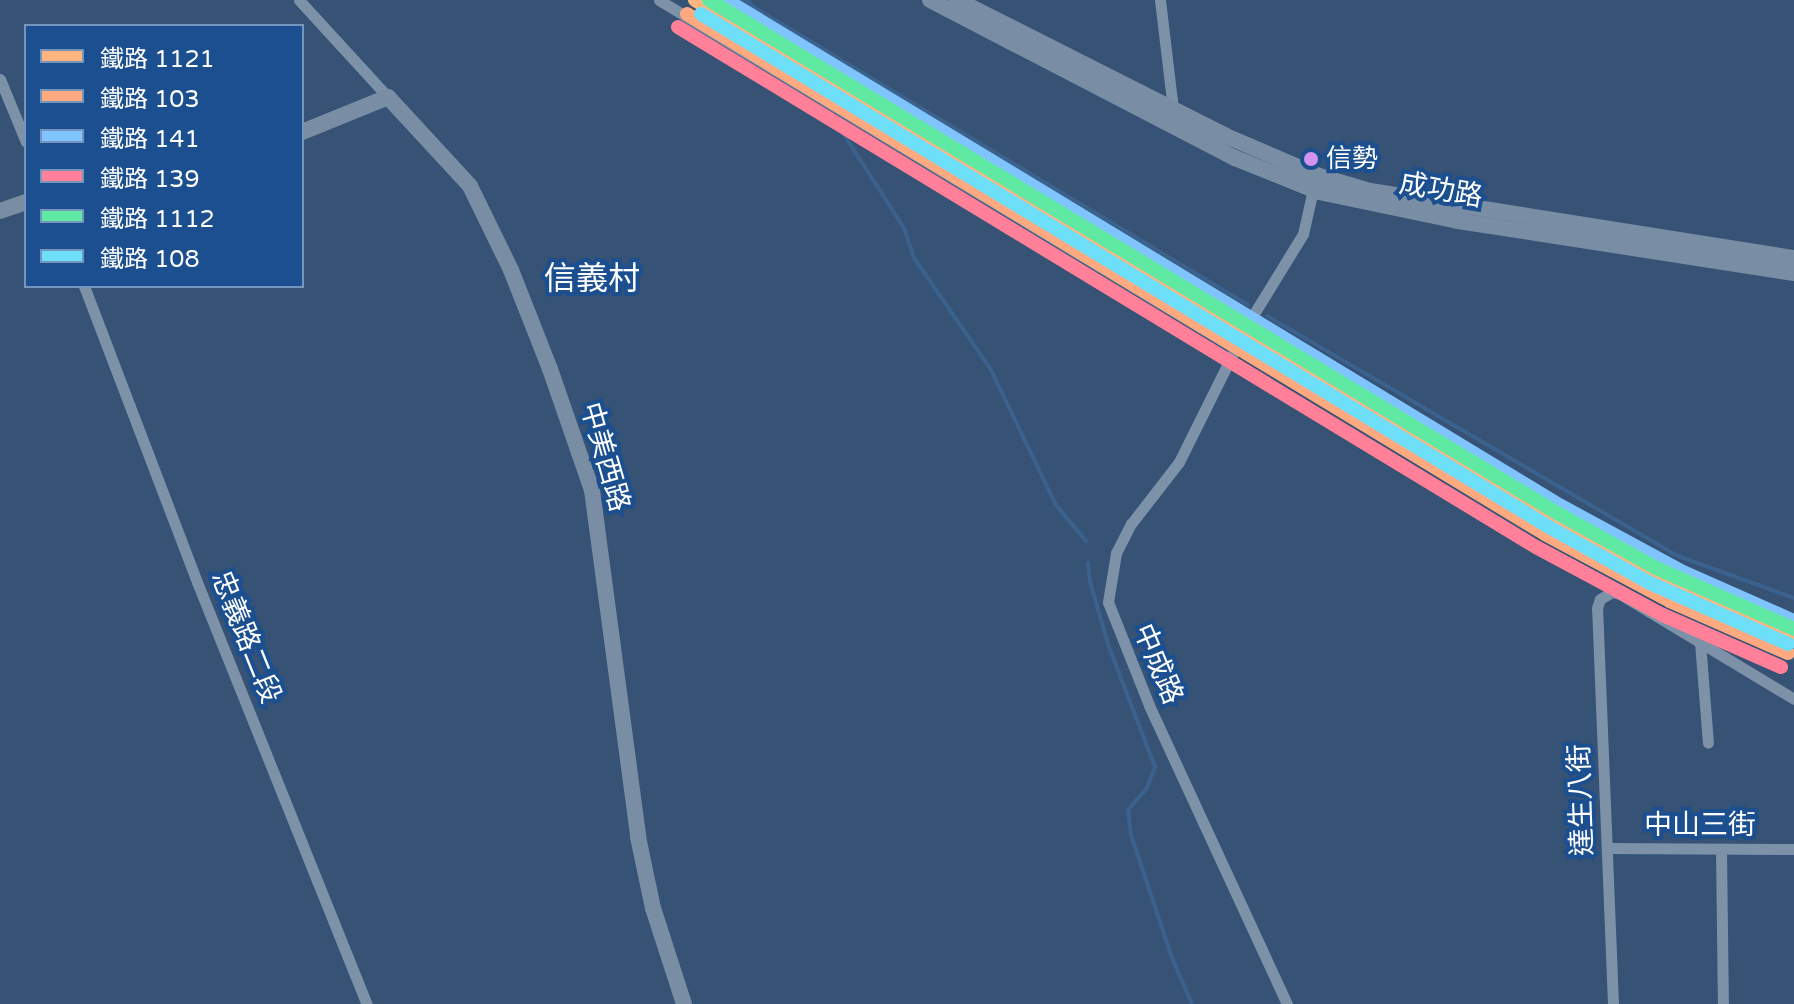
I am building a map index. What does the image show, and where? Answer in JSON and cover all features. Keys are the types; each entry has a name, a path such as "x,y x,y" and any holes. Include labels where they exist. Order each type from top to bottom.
{"street":[{"name":"中美西路","path":"299,0 470,186 511,270 583,460 597,522 638,837 653,908 684,1004"},
{"path":"659,0 1236,349"},
{"name":"成功路","path":"930,0 1167,114 1226,136 1315,182 1458,221 1794,273"},
{"name":"成功路","path":"957,0 1167,114"},
{"path":"1160,0 1167,114"},
{"path":"0,79 24,137"},
{"path":"304,131 388,97"},
{"name":"中成路","path":"1287,1004 1149,705 1108,602 1116,553 1131,524 1179,462 1247,325 1303,234 1315,182"},
{"name":"成功路","path":"1315,182 1794,258"},
{"path":"0,211 24,203"},
{"name":"忠義路二段","path":"85,288 197,582 367,1004"},
{"name":"達生八街","path":"1613,1004 1597,608 1604,595 1612,592 1620,594 1700,642"},
{"path":"1700,642 1794,699"},
{"path":"1700,642 1708,743"},
{"name":"中山三街","path":"1607,848 1794,849"},
{"path":"1721,849 1723,1004"}],"waterway":[{"path":"742,0 750,5"},
{"path":"748,0 752,6 1248,305"},
{"path":"834,119 904,228 914,258 990,368 1056,505 1086,541"},
{"path":"1267,316 1678,556 1794,598"},
{"path":"1088,563 1090,582 1109,647 1155,767 1147,788 1128,810 1131,835 1172,958 1192,1004"}],"rail line":[{"name":"1121","path":"695,0 1553,520 1678,587 1794,638"},
{"name":"1112","path":"709,0 1557,513 1656,568 1794,629"},
{"name":"141","path":"726,0 1561,506 1685,573 1794,621"},
{"name":"103","path":"687,14 1545,534 1670,601 1788,653"},
{"name":"108","path":"701,14 1549,527 1650,583 1788,644"},
{"name":"139","path":"678,27 1536,547 1663,615 1781,667"}],"place":[{"name":"信勢","path":"1311,159"}],"district":[{"name":"信義村","path":"592,279"}]}
